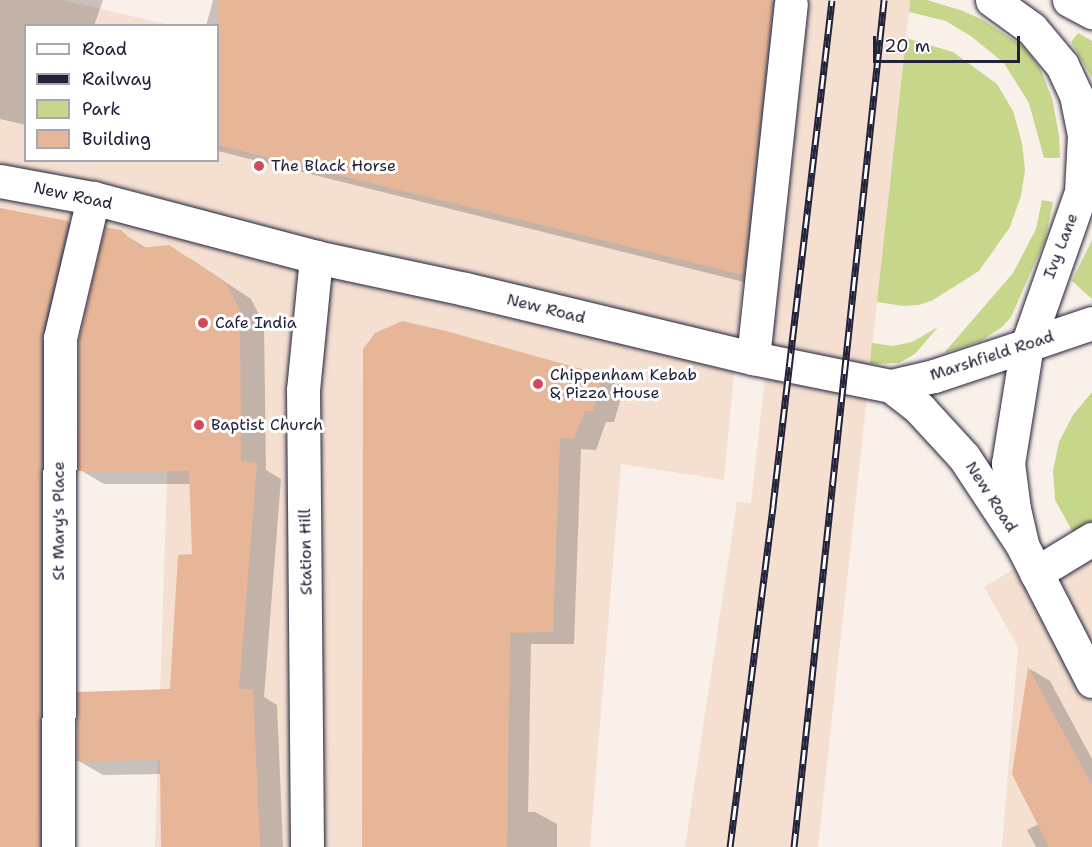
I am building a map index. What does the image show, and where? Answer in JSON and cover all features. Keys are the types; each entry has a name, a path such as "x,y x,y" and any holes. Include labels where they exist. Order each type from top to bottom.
{"street":[{"name":"Ivy Lane","path":"992,0 1032,29 1062,65 1076,95 1084,135 1081,192 1027,345"},
{"path":"1069,0 1092,12"},
{"path":"753,358 791,4"},
{"name":"New Road","path":"0,181 93,198 316,257 465,289 753,358 891,386 920,410 964,457 1029,559 1092,681"},
{"name":"St Mary's Place","path":"58,847 60,338 93,198"},
{"name":"Station Hill","path":"307,847 303,390 316,257"},
{"name":"Marshfield Road","path":"891,386 934,376 1089,324"},
{"name":"New Road","path":"1027,345 1008,463 1012,501 1029,559"},
{"path":"1029,559 1092,539"}],"shaded area":[{"path":"0,0 62,0 166,24 24,24 24,162 219,162 219,37 754,163 724,480 621,464 590,847 155,847 171,357 0,319"},
{"path":"807,0 910,0 818,847 685,847 737,502 751,503"},
{"path":"1092,523 1092,847 1002,847 1018,647 984,587"}],"green space":[{"path":"910,0 927,0 963,11 983,20 1024,47 1040,68 1052,98 1059,135 1060,158 1044,158 1029,103 1004,63 972,37 946,21 909,12"},
{"path":"1078,33 1092,41 1092,78 1071,42"},
{"path":"906,38 953,52 997,84 1013,111 1022,143 1025,170 1021,196 1010,227 979,271 933,300 919,305 903,306 877,302"},
{"path":"1042,200 1053,202 1045,240 1011,317 1002,327 981,341 944,353 1013,273 1036,229"},
{"path":"1092,240 1092,299 1072,281"},
{"path":"938,327 915,354 899,363 870,364 872,343 893,346 912,342"},
{"path":"1092,392 1092,523 1074,534 1055,500 1053,471 1059,442 1073,415"}],"building":[{"path":"218,0 773,0 743,275 219,145"},
{"path":"0,208 68,221 41,338 39,847 0,847"},
{"path":"105,227 121,230 141,248 169,245 226,283 240,310 241,461 257,463 239,689 253,689 260,847 161,847 160,760 77,761 77,692 170,689 178,555 192,554 189,471 78,471 79,340"},
{"path":"402,321 603,375 593,411 585,411 574,439 560,438 553,632 510,633 507,847 362,847 363,349 375,333"},
{"path":"1028,667 1092,785 1092,847 1049,847 1012,774"}],"railway":[{"path":"730,847 773,506 832,0"},
{"path":"794,847 884,0"}],"place":[{"name":"The Black Horse","path":"259,166"},
{"name":"Cafe India","path":"203,323"},
{"name":"Chippenham Kebab & Pizza House","path":"538,384"},
{"name":"Baptist Church","path":"199,425"}]}
